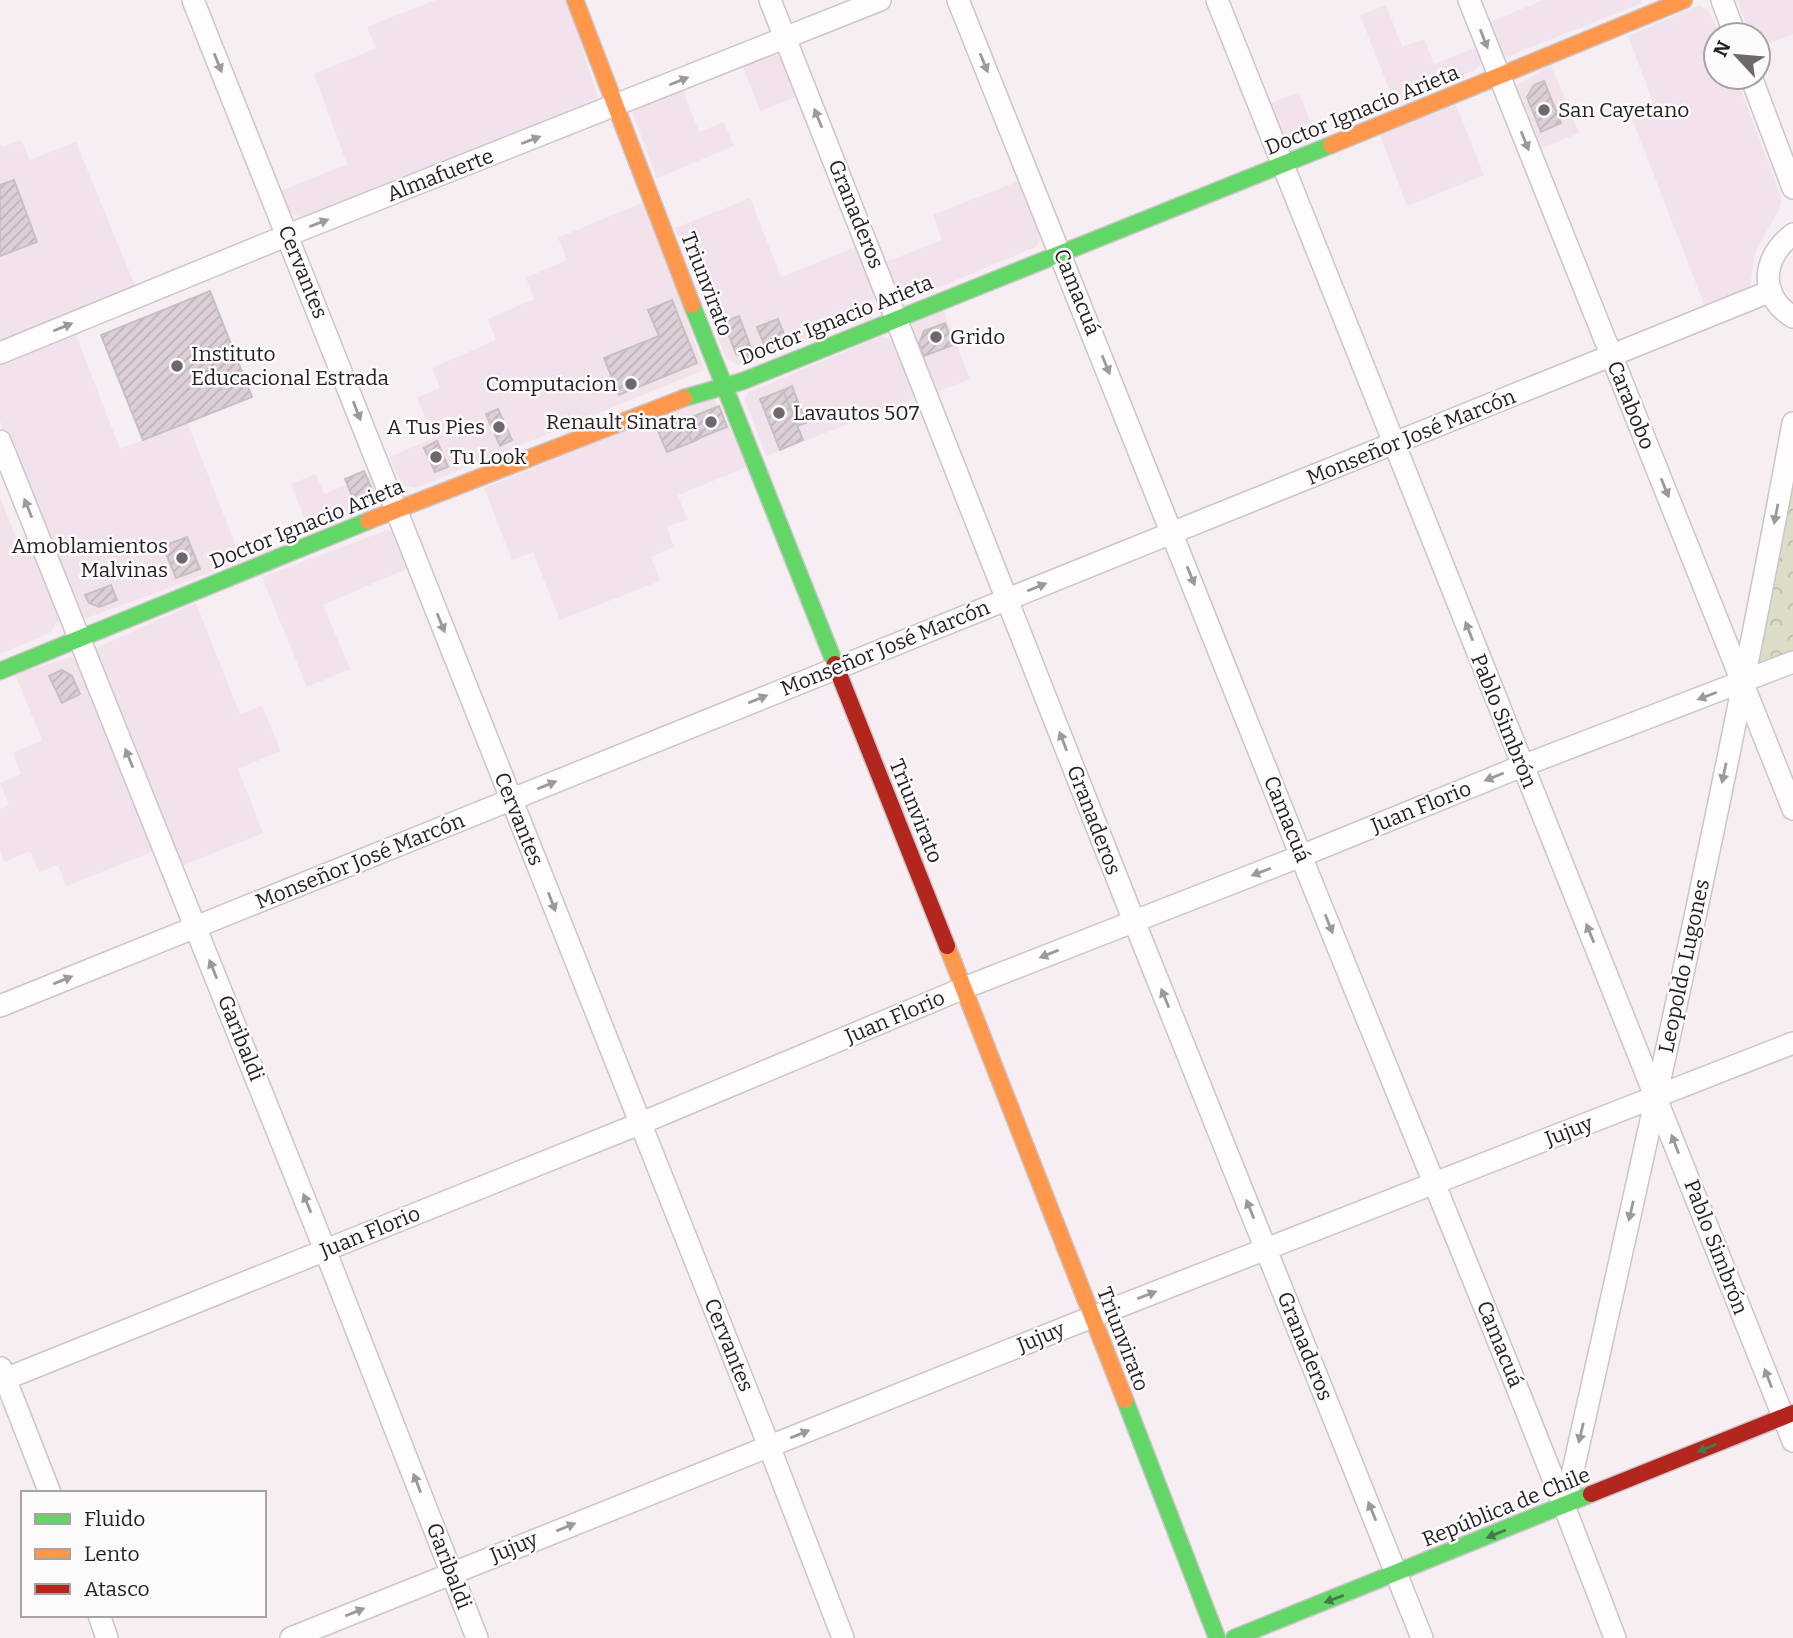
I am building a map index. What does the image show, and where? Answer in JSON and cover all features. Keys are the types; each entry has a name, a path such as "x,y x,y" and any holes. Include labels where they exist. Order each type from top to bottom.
{"street":[{"name":"Cervantes","path":"193,0 844,1638"},
{"name":"Triunvirato","path":"575,0 723,384 964,988 1217,1638"},
{"name":"Granaderos","path":"771,0 1134,921 1422,1638"},
{"name":"Almafuerte","path":"0,352 880,0"},
{"name":"Camacuá","path":"958,0 1565,1506 1615,1638"},
{"name":"Pablo Simbrón","path":"1217,0 1522,766 1788,1415 1793,1441"},
{"name":"Carabobo","path":"1469,0 1793,809"},
{"name":"Doctor Ignacio Arieta","path":"0,671 396,510 723,384 743,381 1499,78 1684,0"},
{"path":"1722,0 1730,21"},
{"path":"1756,91 1793,188"},
{"path":"1793,234 1781,244 1772,257 1768,272 1771,291 1784,312 1793,317"},
{"name":"Monseñor José Marcón","path":"0,1006 1771,291"},
{"name":"Leopoldo Lugones","path":"1565,1506 1657,1097 1743,682 1793,423"},
{"name":"Garibaldi","path":"0,441 326,1250 477,1638"},
{"name":"Juan Florio","path":"2,1376 639,1124 964,988 1522,766 1793,662"},
{"name":"Jujuy","path":"291,1638 1092,1317 1793,1043"},
{"path":"2,1376 49,1491"},
{"name":"República de Chile","path":"1234,1638 1788,1415"},
{"path":"100,1617 107,1638"}],"shaded area":[{"path":"436,0 567,0 598,98 592,103 305,217 292,214 280,191 347,164 314,74 376,48 367,27"},
{"path":"1543,0 1641,0 1642,3 1509,56 1498,50 1488,23"},
{"path":"1738,0 1793,0 1793,34 1772,42 1772,21 1745,21"},
{"path":"1386,5 1402,47 1424,39 1434,64 1478,47 1482,56 1481,64 1475,70 1394,102 1360,15"},
{"path":"1699,5 1708,10 1713,21 1702,21 1702,91 1741,91 1780,194 1779,210 1756,250 1750,286 1745,292 1706,309 1629,111 1653,102 1628,36"},
{"path":"766,52 783,60 798,96 760,111 741,62"},
{"path":"1551,65 1579,133 1540,149 1516,90 1517,85"},
{"path":"681,86 699,132 724,122 734,146 657,178 633,114 635,108"},
{"path":"1299,92 1315,135 1294,143 1285,143 1265,105"},
{"path":"1456,105 1484,175 1407,206 1380,135"},
{"path":"21,140 30,160 76,142 135,286 0,341 0,144 2,147"},
{"path":"1022,180 1043,234 1036,247 910,299 895,295 883,263 942,240 933,215"},
{"path":"750,198 781,277 858,246 875,289 872,308 865,314 738,365 726,358 675,228"},
{"path":"646,201 704,370 416,488 402,486 390,457 434,438 417,398 440,388 432,368 496,340 488,319 534,299 526,278 567,260 558,238"},
{"path":"943,309 970,379 934,393 910,331 913,323"},
{"path":"74,330 120,449 187,422 242,561 87,618 78,612 0,421 0,359"},
{"path":"882,336 893,342 915,398 766,456 745,400 747,393"},
{"path":"712,395 750,466 678,495 687,519 667,527 674,547 651,557 660,581 560,620 533,552 512,560 484,488"},
{"path":"316,474 324,494 372,475 376,496 371,505 310,532 291,484"},
{"path":"0,497 16,538 27,534 58,611 59,620 50,633 0,654"},
{"path":"387,530 394,533 411,567 323,605 350,669 307,687 262,577"},
{"path":"196,603 240,714 262,706 281,751 238,769 263,833 179,867 95,657 96,648"},
{"path":"71,657 78,663 154,851 66,886 58,865 39,872 30,851 4,862 0,851 0,809 9,805 0,783 21,774 13,753 42,740 15,674"}],"green space":[{"path":"1793,474 1793,657 1756,665"}],"building":[{"name":"San Cayetano","path":"1544,81 1561,123 1541,132 1527,97 1534,85"},
{"path":"14,180 37,242 0,256 0,185"},
{"name":"Instituto Educacional Estrada","path":"210,291 252,397 143,440 101,335"},
{"path":"672,300 697,363 619,395 604,358 659,336 648,310"},
{"path":"739,316 754,356 747,359 736,354 724,322"},
{"path":"778,319 788,344 767,352 757,327"},
{"name":"Grido","path":"945,323 953,345 924,356 919,344 924,331"},
{"path":"792,386 806,423 797,426 783,390"},
{"name":"Lavautos 507","path":"783,390 803,440 780,450 760,399"},
{"name":"Renault Sinatra","path":"719,406 727,427 702,437 694,416"},
{"name":"A Tus Pies","path":"498,409 512,440 500,446 486,414"},
{"path":"694,416 702,437 692,442 683,420"},
{"path":"683,420 692,442 667,452 658,431"},
{"name":"Tu Look","path":"437,441 448,467 435,472 424,448"},
{"path":"364,471 371,487 365,501 356,505 345,479"},
{"name":"Amoblamientos Malvinas","path":"187,537 200,569 176,578 163,546"},
{"path":"111,585 117,600 99,607 89,603 85,595"},
{"path":"62,670 72,676 80,694 62,703 49,676"}],"traffic: fast":[{"path":"684,398 743,381 1331,145"},
{"path":"692,305 835,664"},
{"path":"0,671 368,521"},
{"path":"1125,1400 1217,1638"},
{"path":"1234,1638 1591,1494"}],"traffic: slow":[{"path":"575,0 692,305"},
{"path":"1331,145 1684,0"},
{"path":"368,521 684,398"},
{"path":"947,946 1125,1400"}],"traffic: jam":[{"path":"835,664 947,946"},
{"path":"1591,1494 1793,1413"}],"place":[{"name":"San Cayetano","path":"1544,110"},
{"name":"Grido","path":"936,337"},
{"name":"Instituto Educacional Estrada","path":"177,366"},
{"name":"Computacion","path":"631,384"},
{"name":"Lavautos 507","path":"779,413"},
{"name":"Renault Sinatra","path":"711,422"},
{"name":"A Tus Pies","path":"499,427"},
{"name":"Tu Look","path":"436,457"},
{"name":"Amoblamientos Malvinas","path":"182,558"}]}
